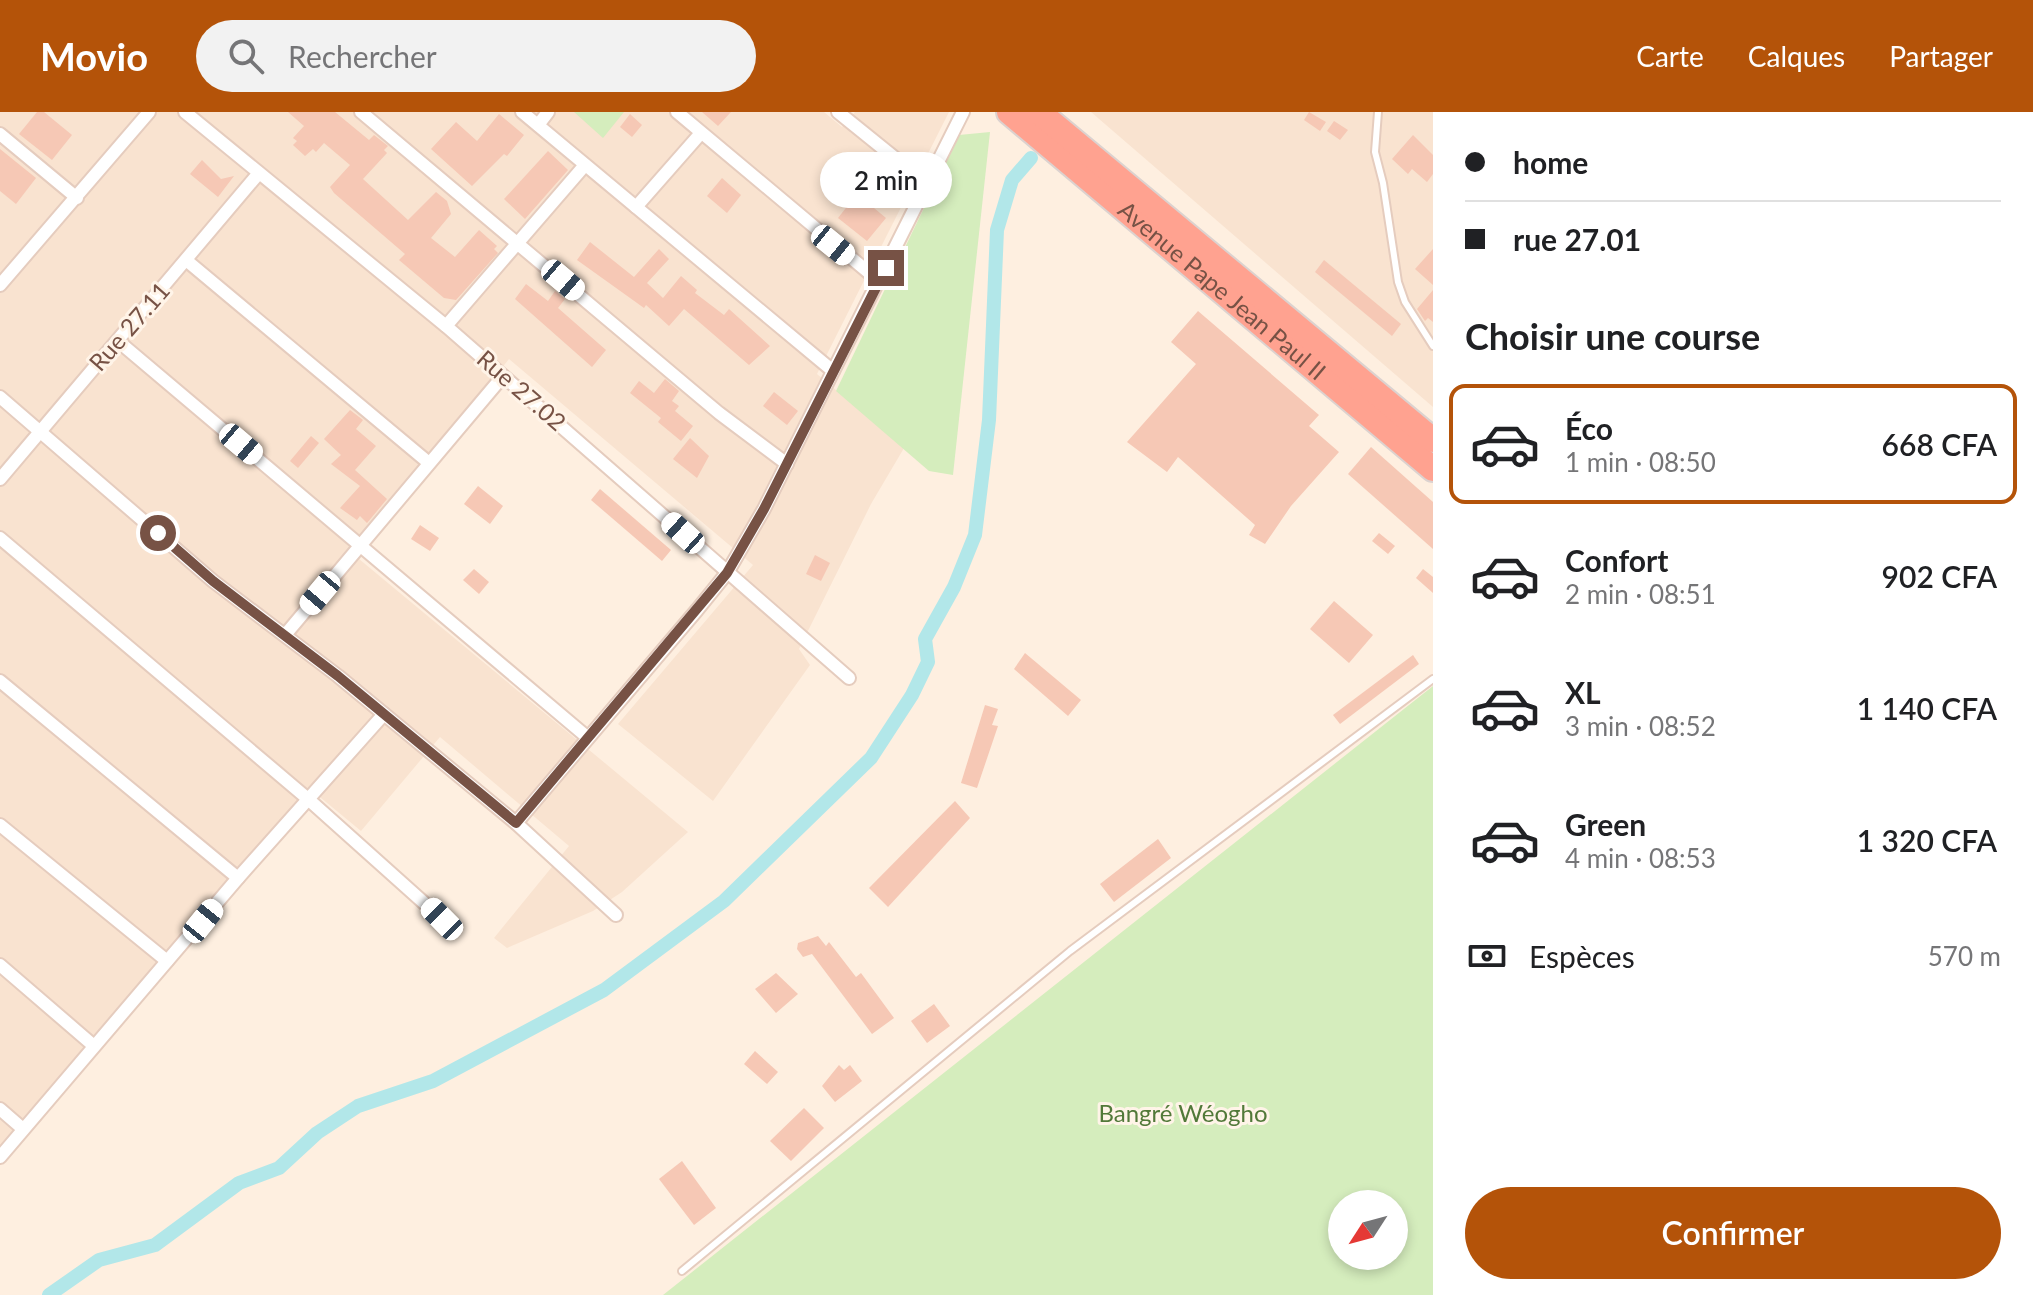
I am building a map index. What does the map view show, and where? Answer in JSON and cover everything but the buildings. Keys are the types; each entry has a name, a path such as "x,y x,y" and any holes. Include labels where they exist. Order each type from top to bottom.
{"highway":[{"name":"Avenue Pape Jean Paul II","path":"1009,112 1433,469"},
{"name":"Avenue Pape Jean Paul II","path":"1042,113 1432,437"}],"street":[{"path":"0,285 149,112"},
{"name":"Rue 27.02","path":"185,112 446,326 849,678"},
{"path":"361,112 719,413 787,464"},
{"path":"522,112 833,371"},
{"path":"538,125 548,112"},
{"path":"677,112 880,282"},
{"path":"838,112 927,184"},
{"path":"516,823 727,573 880,282 962,113"},
{"path":"636,207 701,133"},
{"path":"0,134 77,198"},
{"path":"446,326 585,165"},
{"name":"Rue 27.11","path":"0,479 259,173"},
{"path":"186,260 429,463"},
{"path":"118,341 587,737"},
{"path":"285,635 503,376"},
{"path":"0,397 213,581 384,714 516,823 616,915"},
{"path":"0,538 308,799 442,919"},
{"path":"0,681 238,878"},
{"path":"0,1157 238,878 384,714"},
{"path":"0,825 167,961"},
{"path":"0,965 94,1046"},
{"path":"0,1109 23,1129"}],"lane":[{"path":"1378,112 1375,152 1383,183 1398,282 1405,302 1433,346"},
{"path":"682,1271 922,1077 1070,951 1433,679"}],"shaded area":[{"path":"0,112 824,112 842,127 855,112 949,112 817,374 904,448 871,504 799,649 810,665 713,801 618,724 753,565 509,359 353,554 688,832 622,892 593,911 507,948 494,938 569,846 440,737 361,831 309,788 0,1152"},
{"path":"1091,112 1433,112 1433,407"}],"green space":[{"path":"574,112 624,112 603,138"},
{"path":"990,132 953,475 929,471 836,391 959,135"},
{"name":"Bangré Wéogho","path":"1433,686 1433,1295 663,1295"}],"waterway":[{"path":"49,1295 99,1260 155,1245 239,1183 279,1168 317,1133 358,1106 433,1081 604,990 724,901 871,758 912,695 928,662 925,639 954,587 975,535 989,420 997,230 1012,180 1031,158"}],"route":[{"path":"158,533 213,581 338,676 516,823 727,573 749,538 886,268"}]}
